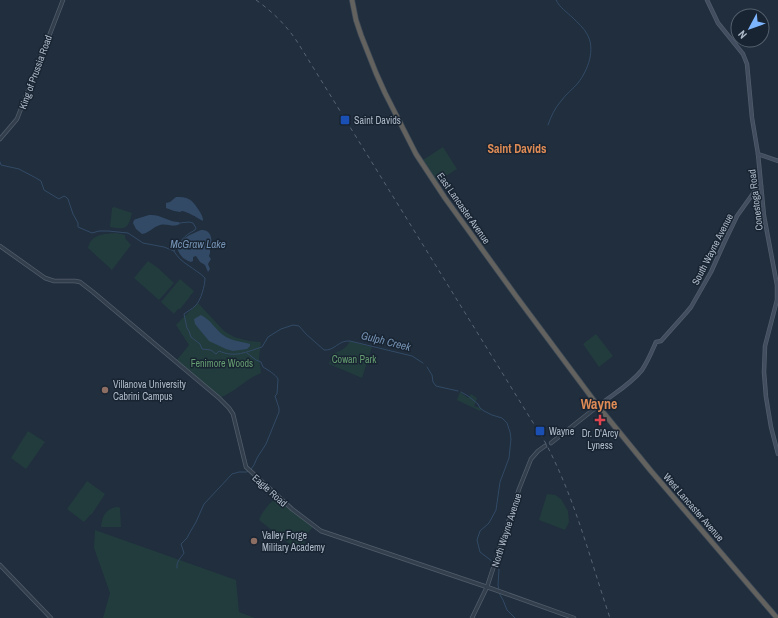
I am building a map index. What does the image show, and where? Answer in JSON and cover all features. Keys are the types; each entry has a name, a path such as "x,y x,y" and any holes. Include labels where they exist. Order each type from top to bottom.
{"highway":[{"name":"East Lancaster Avenue","path":"352,0 358,26 377,76 391,107 421,162 494,267 598,406"},
{"name":"West Lancaster Avenue","path":"598,406 651,472 777,618"}],"main road":[{"name":"Conestoga Road","path":"707,0 718,23 743,54 747,64 764,216 778,291 765,346 764,372 771,427 778,454"},
{"path":"758,154 778,161"},
{"name":"South Wayne Avenue","path":"598,406 634,378 644,366 656,342 661,341 689,310 711,272 737,216 757,188 761,186"}],"street":[{"name":"King of Prussia Road","path":"0,139 17,119 62,0"},
{"name":"Eagle Road","path":"0,246 45,278 80,282 219,398 229,408 232,414 246,467 292,509 321,531 574,618"},
{"path":"551,443 598,406"},
{"name":"North Wayne Avenue","path":"472,618 487,587 519,489 531,459 545,446"},
{"path":"0,565 51,618"}],"green space":[{"path":"443,147 457,169 435,183 421,162"},
{"path":"114,207 132,213 126,227 110,227 112,208"},
{"path":"116,233 125,235 125,238 131,245 112,270 88,248 95,237 103,234"},
{"path":"148,261 174,283 159,300 134,278"},
{"path":"180,279 194,291 180,309 178,309 174,314 161,302"},
{"name":"Fenimore Woods","path":"198,303 224,331 234,337 249,341 261,342 259,358 261,373 230,393 219,398 176,361 189,345 176,325"},
{"path":"596,334 613,356 599,367 583,344"},
{"name":"Cowan Park","path":"350,341 372,347 362,378 329,364 332,354 345,348"},
{"path":"460,392 468,398 471,394 477,398 474,406 482,409 480,411 457,400"},
{"path":"28,431 45,442 26,469 11,458"},
{"path":"87,481 105,494 92,514 84,522 67,509"},
{"path":"547,494 555,495 561,499 568,511 569,522 565,530 539,520"},
{"path":"278,498 313,527 306,535 304,546 301,548 296,549 259,520 272,501"},
{"path":"120,508 121,527 101,527 102,519 105,513 110,509"},
{"path":"95,530 236,580 239,612 255,618 103,618 110,593 94,548"}],"water":[{"path":"176,197 185,197 191,200 203,217 203,221 187,212 174,211 166,208 166,203 170,202"},
{"path":"149,215 179,222 180,224 175,226 160,225 142,234 136,229 133,223 134,220"},
{"name":"McGraw Lake","path":"201,230 207,231 211,236 209,256 211,259 208,264 210,269 208,272 205,265 200,262 196,256 193,257 193,261 188,261 182,257 177,248 187,237"},
{"path":"201,315 226,337 250,344 250,346 247,349 233,351 209,341 195,324 194,319"}],"waterway":[{"path":"548,125 557,106 582,78 588,66 591,53 590,40 586,32 556,0"},
{"name":"Gulph Creek","path":"0,162 1,165 19,169 41,181 44,190 59,199 64,196 66,197 78,223 78,227 92,233 99,231 128,233 143,243 164,247 174,251 180,259 201,274 205,278 201,297 197,304 184,314 187,328 191,337 200,344 202,349 211,350 216,354 219,351 230,354 246,352 262,347 268,337 281,329 293,325 299,326 324,350 331,349 342,342 350,341 412,356 423,363"},
{"path":"174,251 183,239 196,228 193,223 180,223"},
{"path":"247,353 261,362 263,367 278,379 277,394 275,396 279,412 266,444 251,469"},
{"name":"Gulph Creek","path":"427,367 436,386 458,391"},
{"name":"Gulph Creek","path":"461,392 478,404 484,411 502,418 507,423 510,432 511,439 509,458 500,482 496,510 489,523 480,531 477,540 480,552 493,562"},
{"path":"177,568 178,561 184,553 181,544 187,538 204,504 232,474 248,471"},
{"name":"Gulph Creek","path":"496,566 499,569 499,590"},
{"name":"Gulph Creek","path":"499,593 507,610 515,618"}],"railway":[{"path":"256,0 279,20 298,43 545,442 565,485 610,618"}],"place":[{"name":"Saint Davids","path":"345,120"},
{"name":"Villanova University Cabrini Campus","path":"105,390"},
{"name":"Dr. D'Arcy Lyness","path":"600,420"},
{"name":"Wayne","path":"540,431"},
{"name":"Valley Forge Military Academy","path":"254,541"}],"district":[{"name":"Saint Davids","path":"517,149"},
{"name":"Wayne","path":"599,404"}]}
